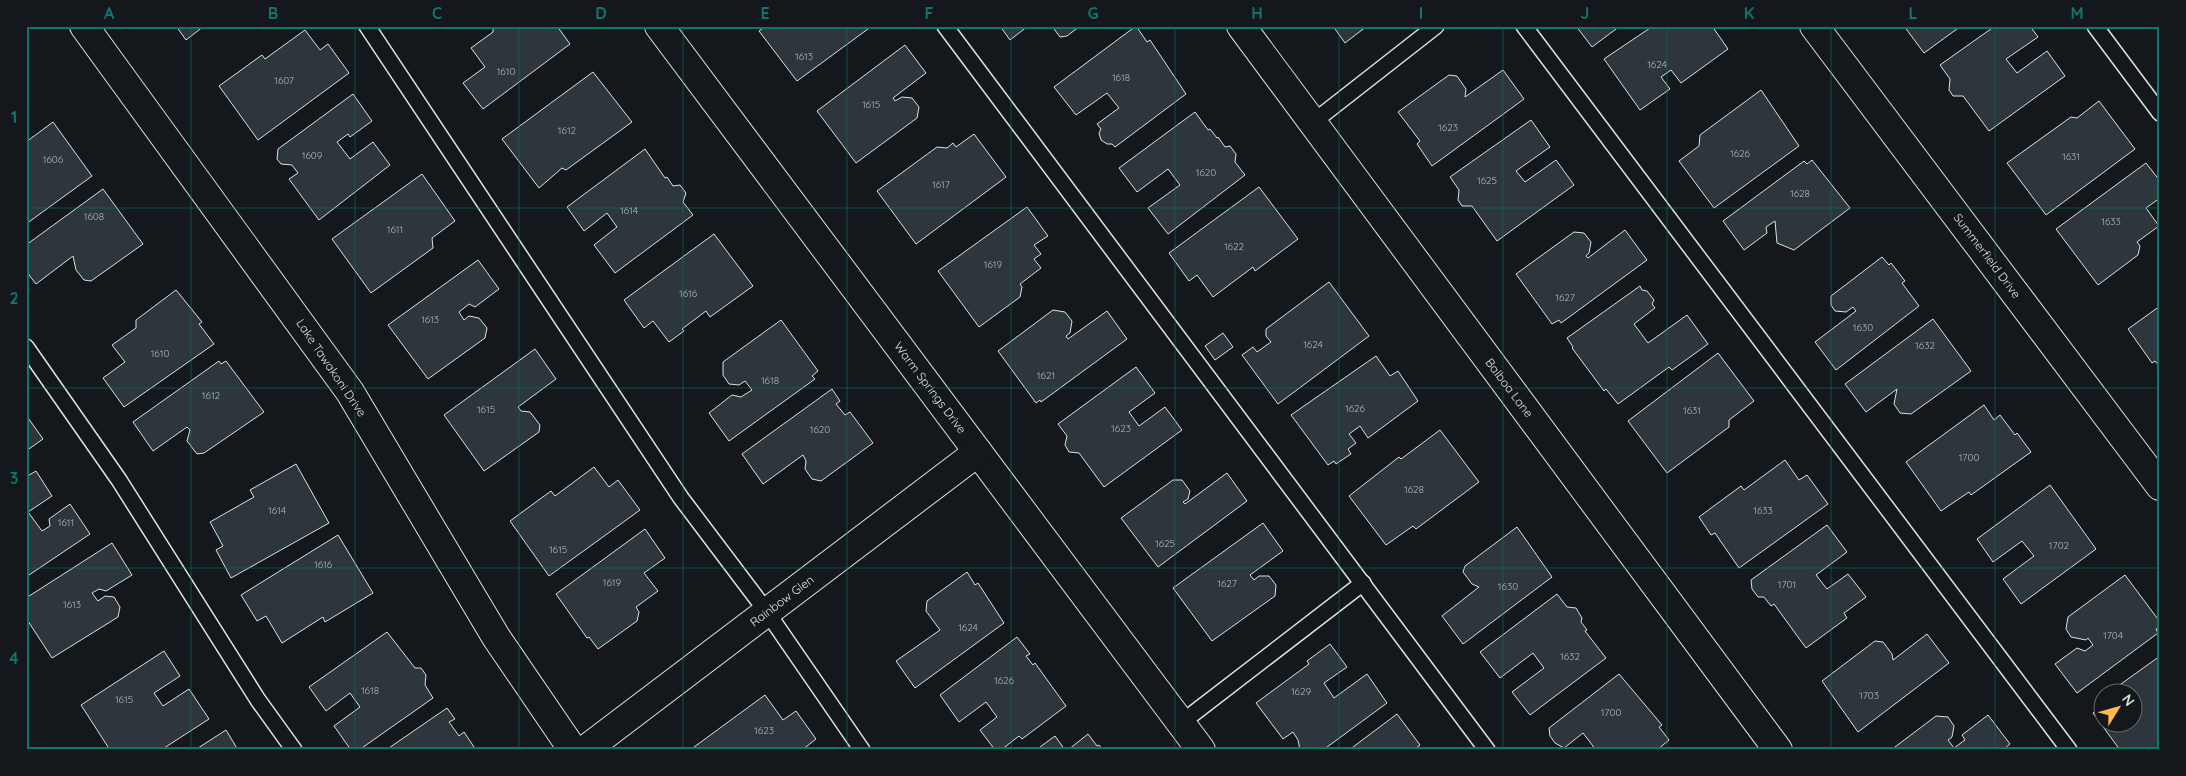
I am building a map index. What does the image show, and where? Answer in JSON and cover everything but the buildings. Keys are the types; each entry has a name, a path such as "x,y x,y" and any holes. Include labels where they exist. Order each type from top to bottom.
{"street":[{"name":"Lake Tawakoni Drive","path":"84,26 350,392 496,637 573,750"},
{"name":"Warm Springs Drive","path":"659,26 1201,750"},
{"name":"Balboa Lane","path":"1241,26 1778,750"},
{"name":"Summerfield Drive","path":"1814,26 2160,486"},
{"name":"Rainbow Glen","path":"585,750 978,452"}],"lane":[{"path":"367,26 681,498 767,612 862,750"},
{"path":"945,26 1487,750"},
{"path":"1312,122 1436,26"},
{"path":"1524,26 2069,750"},
{"path":"2095,26 2160,113"},
{"path":"26,347 119,480 258,700 294,750"},
{"path":"1181,723 1362,583"}]}
